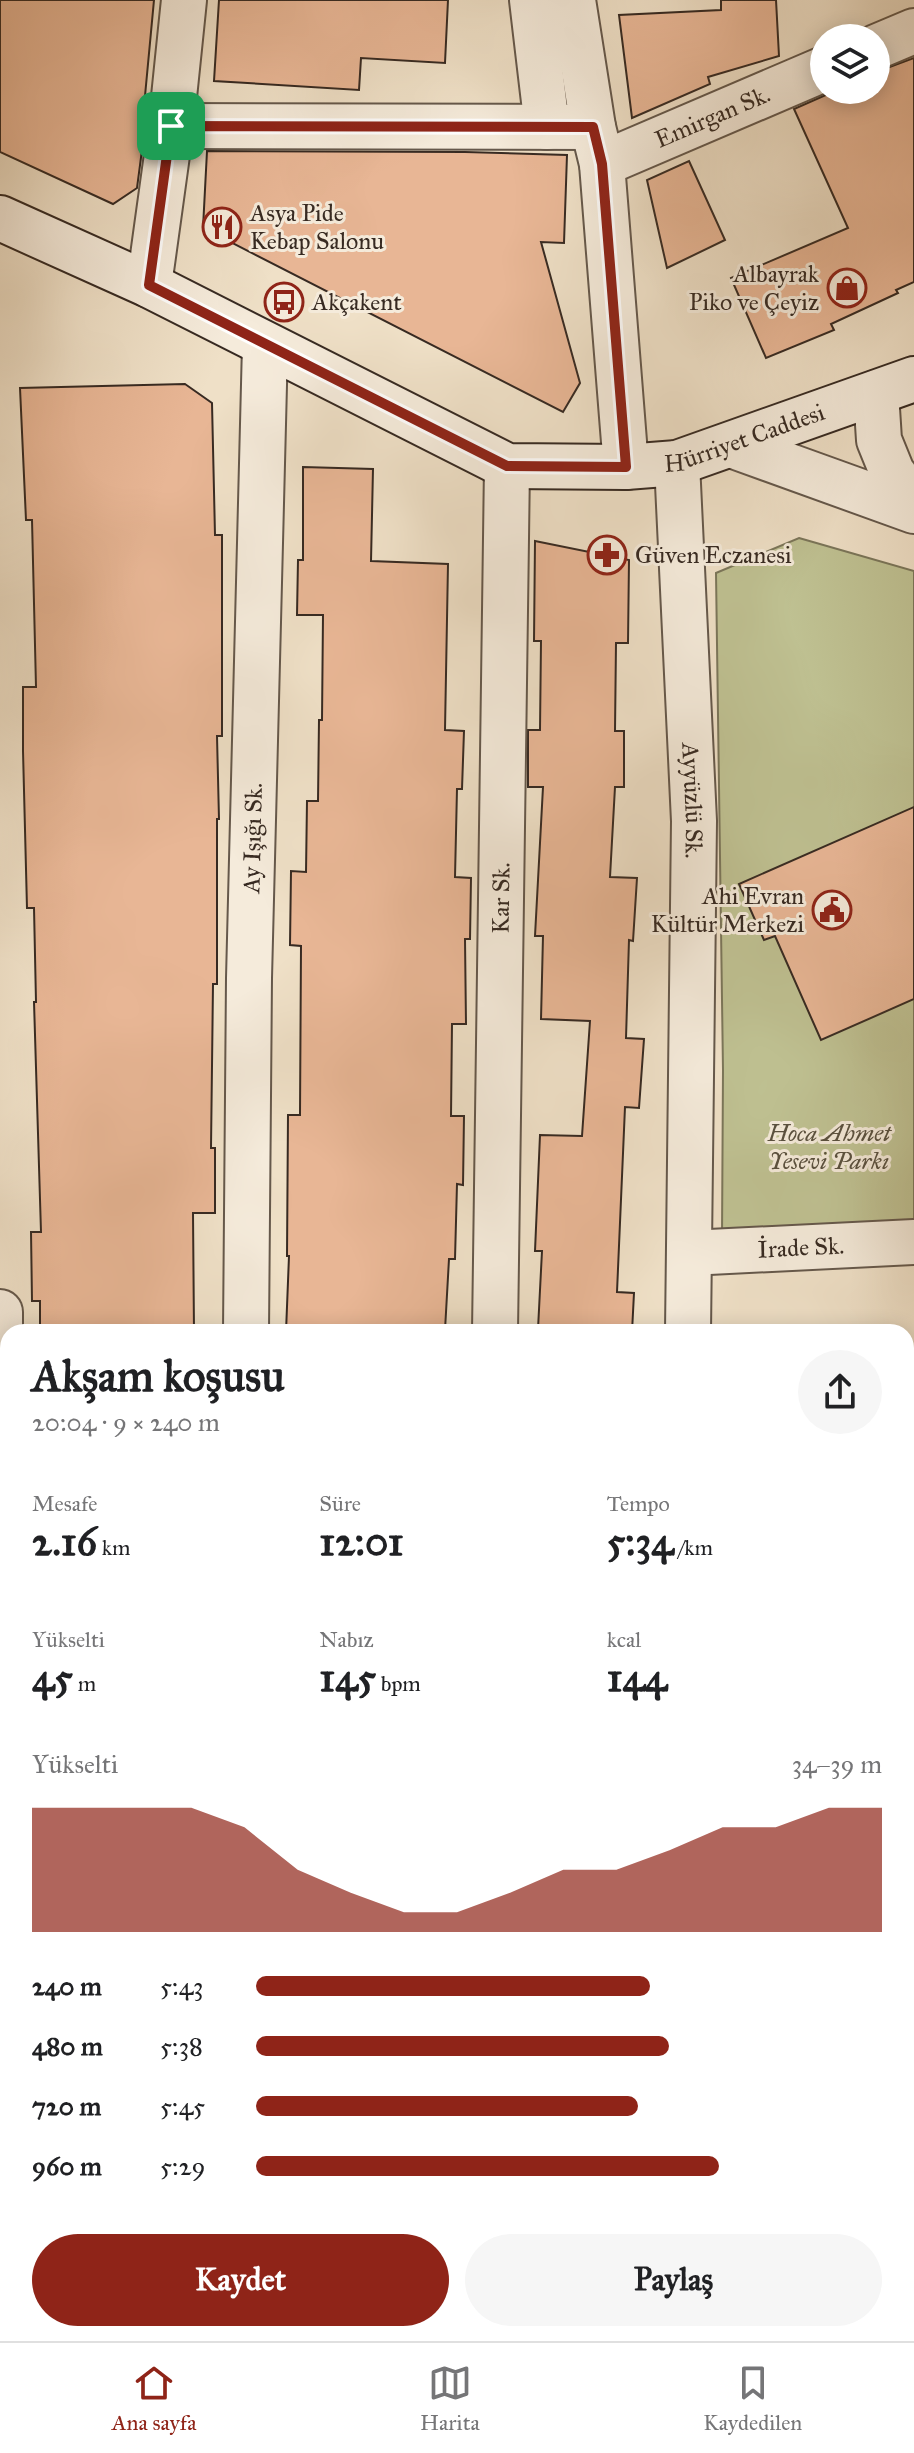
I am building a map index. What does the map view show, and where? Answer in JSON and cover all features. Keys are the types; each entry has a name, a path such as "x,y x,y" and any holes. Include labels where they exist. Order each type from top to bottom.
{"street":[{"path":"149,285 171,126 184,0"},
{"path":"532,0 547,127"},
{"path":"573,0 598,145 626,467"},
{"path":"890,41 914,31"},
{"name":"Emirgan Sk.","path":"598,145 810,74"},
{"path":"171,126 547,127 598,145"},
{"name":"Hürriyet Caddesi","path":"0,218 149,285 507,466 626,467 677,463 895,386"},
{"name":"Ay Işığı Sk.","path":"246,1324 249,978 265,345"},
{"path":"895,386 879,440 892,472 914,502"},
{"path":"731,445 914,511"},
{"name":"Ayyüzlü Sk.","path":"677,463 694,821 688,1324"},
{"name":"Kar Sk.","path":"495,1324 507,466"},
{"name":"İrade Sk.","path":"689,1253 914,1242"},
{"path":"0,1312 0,1334"}],"green space":[{"name":"Hoca Ahmet Yesevi Parkı","path":"799,538 914,571 914,1227 722,1237 723,1070 716,573"}],"building":[{"path":"0,0 154,0 145,96 149,97 137,188 113,204 0,152"},
{"path":"219,0 448,0 445,63 361,58 359,90 214,81"},
{"path":"721,0 776,0 779,56 708,77 710,84 632,118 619,15 721,10"},
{"path":"914,58 914,282 896,290 898,293 831,324 834,330 766,358 731,278 848,228 794,109 810,102 890,104 890,67"},
{"path":"207,151 567,155 564,243 541,242 580,383 563,412 203,228"},
{"path":"689,161 725,240 667,268 647,180"},
{"path":"185,384 212,403 215,535 222,535 222,736 217,736 217,984 213,984 211,1148 215,1148 215,1213 193,1213 194,1324 40,1324 40,1301 32,1301 31,1232 41,1232 34,908 27,908 23,687 36,687 32,520 26,520 20,388"},
{"path":"303,467 373,469 371,561 448,564 445,730 464,731 462,789 457,789 455,877 471,878 470,939 465,939 466,1024 452,1024 451,1116 464,1116 463,1185 457,1184 455,1259 449,1259 445,1324 286,1324 288,1115 300,1115 301,946 290,945 291,871 306,872 307,801 318,801 319,720 322,720 323,615 297,615 298,560 303,560"},
{"path":"535,541 629,560 628,643 616,643 615,731 624,731 624,787 615,787 610,877 637,878 633,941 629,940 626,1038 644,1039 639,1108 625,1107 617,1292 634,1293 632,1324 538,1324 542,1251 535,1251 540,1135 582,1136 590,1021 541,1019 543,936 535,936 543,787 528,787 528,730 540,730 541,641 534,641"},
{"name":"Ahi Evran Kültür Merkezi","path":"914,807 914,999 821,1040 775,936 764,940 739,884"}],"place":[{"name":"Asya Pide Kebap Salonu","path":"222,227"},
{"name":"Albayrak Piko ve Çeyiz","path":"847,288"},
{"name":"Akçakent","path":"284,302"},
{"name":"Güven Eczanesi","path":"607,555"},
{"name":"Ahi Evran Kültür Merkezi","path":"832,910"}],"route":[{"path":"171,126 593,127 602,164 626,467 507,466 149,285 171,126"}]}
